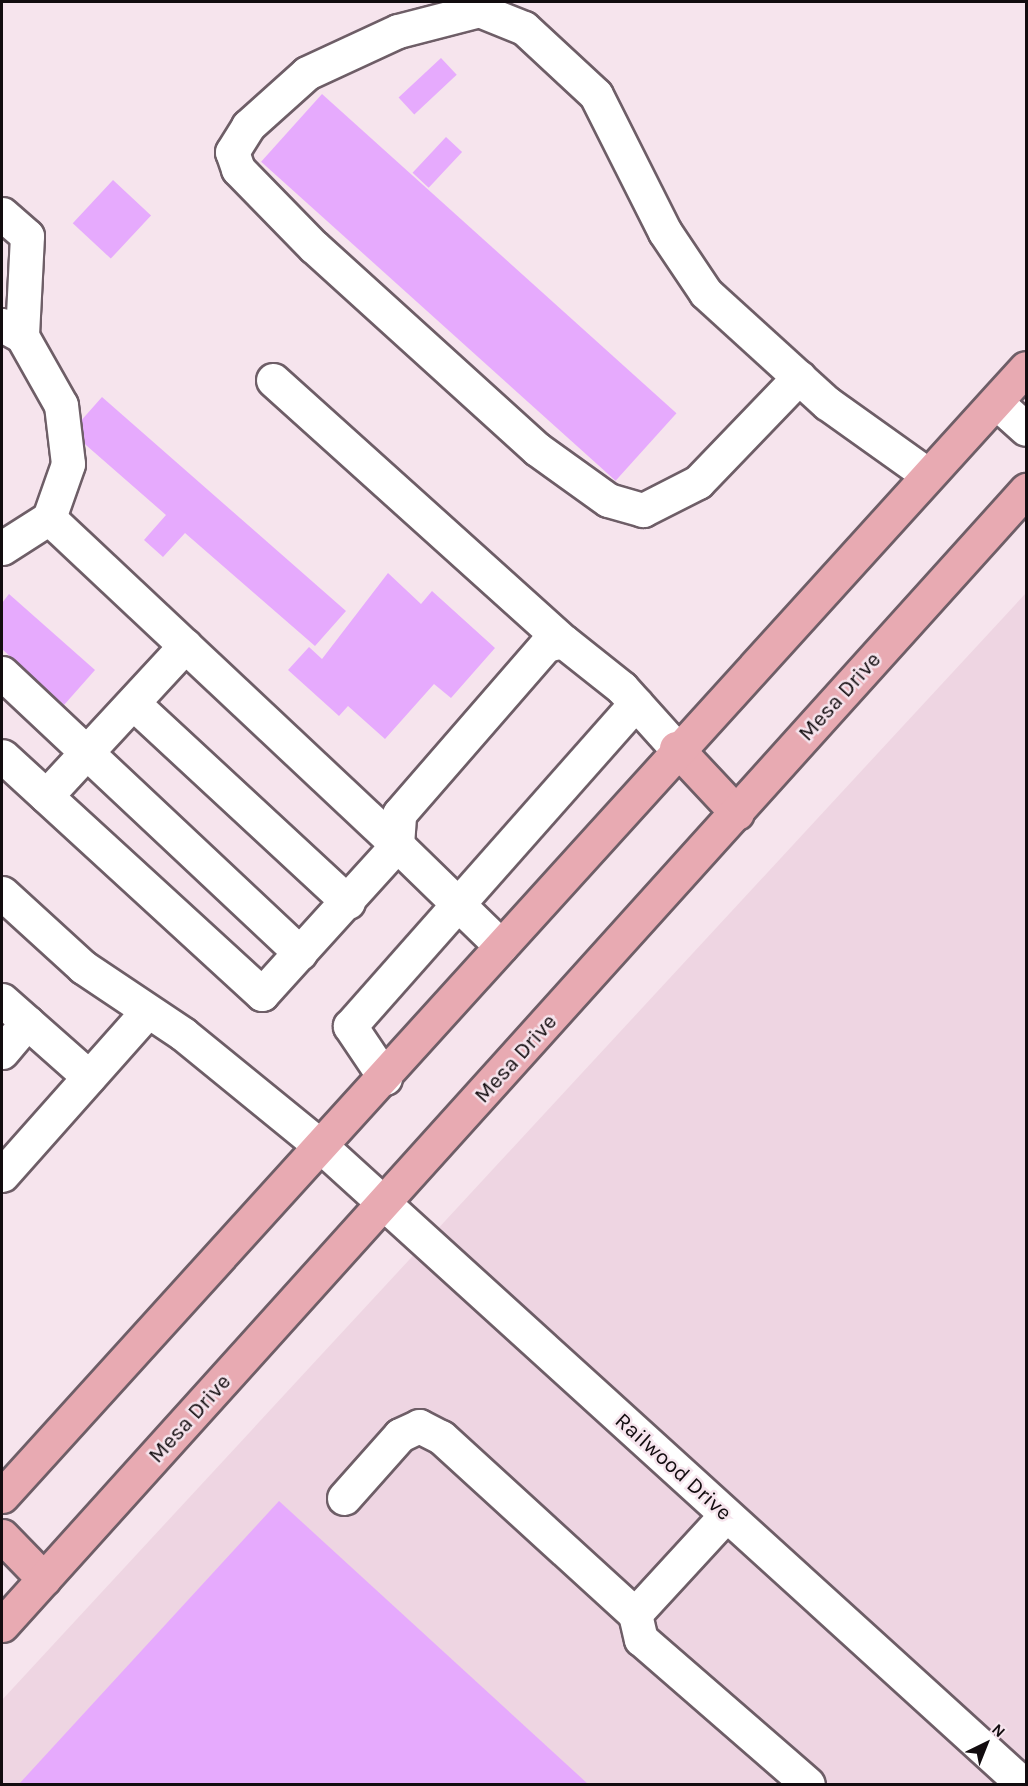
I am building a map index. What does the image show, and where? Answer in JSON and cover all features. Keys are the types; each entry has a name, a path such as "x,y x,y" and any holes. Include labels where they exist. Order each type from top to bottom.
{"main road":[{"path":"2,1496 323,1148 676,748 1026,368"},
{"name":"Mesa Drive","path":"2,1625 385,1206 1026,490"},
{"path":"676,748 737,813"},
{"path":"2,1536 44,1579"}],"street":[{"path":"799,377 698,482 643,510 608,500 537,449 314,247 238,169 232,152 248,126 308,73 398,32 479,10 524,28 596,95 665,232 706,293 799,377 928,475"},
{"path":"2,214 27,236 12,331 61,405 68,464 49,518 2,548"},
{"path":"273,380 636,703 676,748"},
{"path":"996,402 1026,429"},
{"path":"49,518 397,844 456,906 501,946"},
{"path":"2,756 262,994 348,902 397,844 399,814 546,645 563,640"},
{"path":"46,796 185,646"},
{"path":"2,673 300,953"},
{"path":"133,703 348,902"},
{"path":"385,1078 350,1026 636,703"},
{"name":"Railwood Drive","path":"2,893 83,967 146,1012 183,1034 323,1148 1023,1785"},
{"path":"2,1000 89,1077"},
{"path":"2,1175 146,1012"},
{"path":"2,1052 27,1022"},
{"path":"344,1498 400,1435 419,1426 441,1437 635,1614 641,1640 808,1785"},
{"path":"635,1614 726,1515"}],"shaded area":[{"path":"1026,593 1026,1784 2,1784 2,1700"}],"building":[{"path":"441,58 457,75 414,114 399,98"},
{"path":"322,94 676,413 616,481 261,162"},
{"path":"446,137 462,152 429,188 413,173"},
{"path":"113,180 151,215 111,259 73,223"},
{"path":"102,397 346,611 315,646 185,533 163,557 144,540 166,515 71,432"},
{"path":"388,573 421,604 432,591 495,648 451,698 434,684 385,739 348,706 339,716 288,670 309,647 322,659"},
{"path":"9,594 95,670 64,705 2,649 2,603"},
{"path":"279,1501 588,1784 19,1784"}]}
